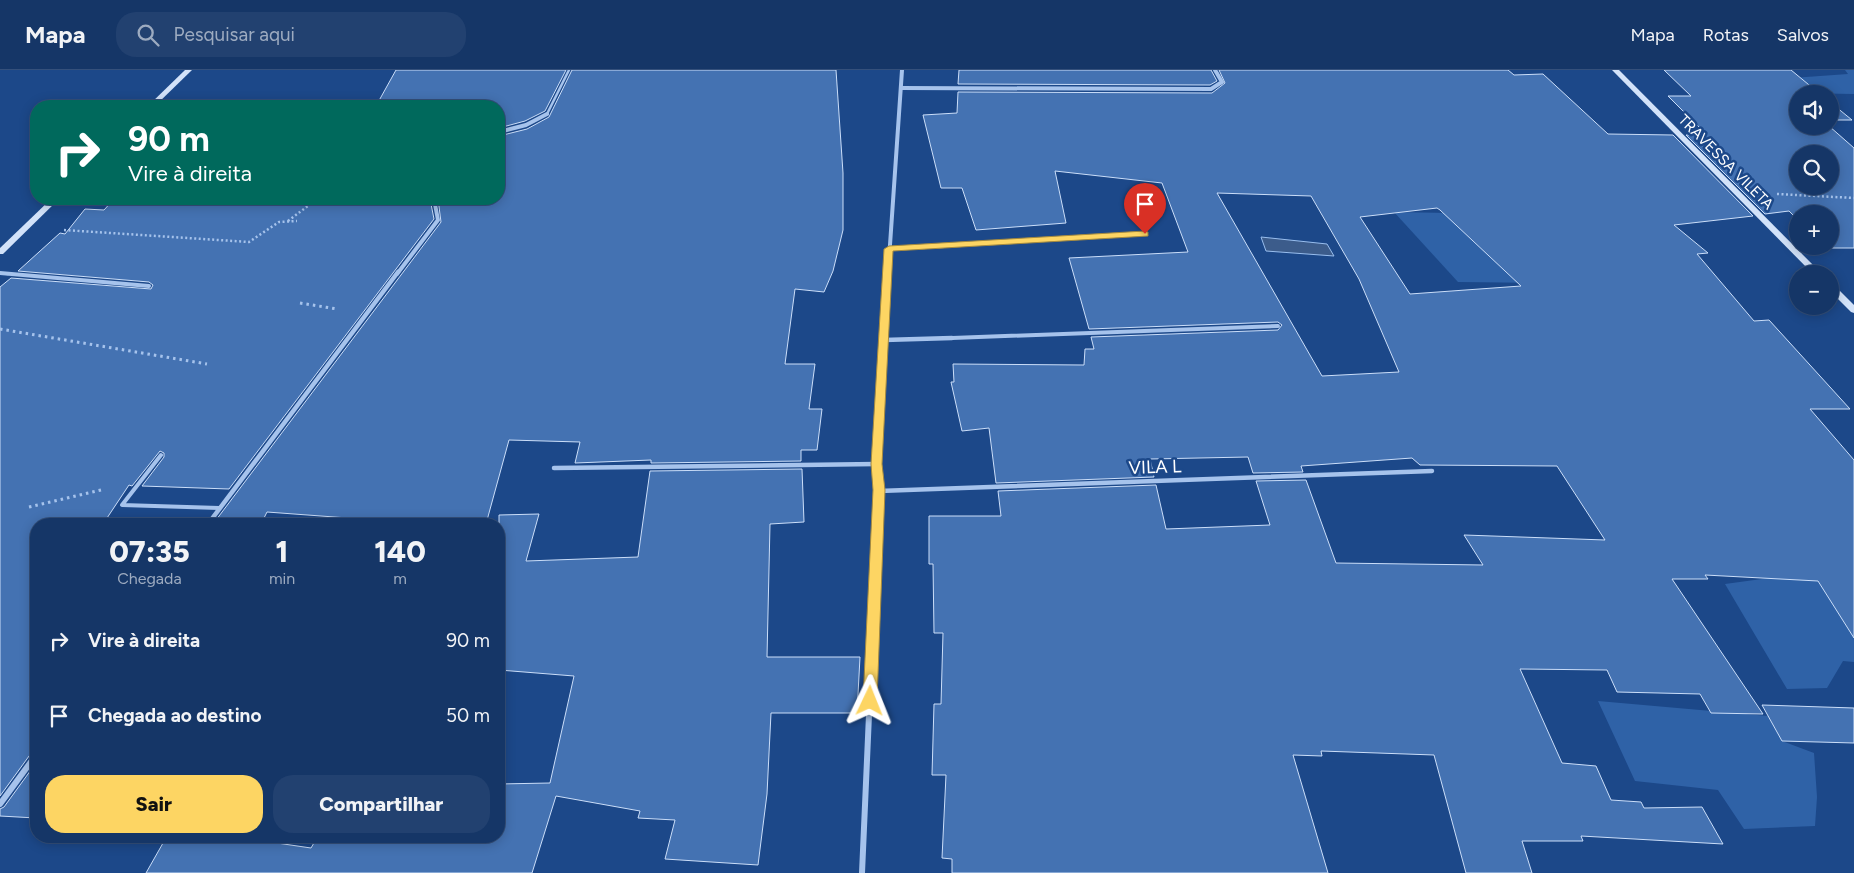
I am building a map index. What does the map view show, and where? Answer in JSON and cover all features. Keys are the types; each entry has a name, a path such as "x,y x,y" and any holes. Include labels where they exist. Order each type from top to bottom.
{"street":[{"path":"157,100 189,70"},
{"path":"862,873 879,490 877,464 889,249 902,70"},
{"path":"901,88 1211,89 1222,82 1215,70"},
{"name":"TRAVESSA VILETA","path":"1615,70 1809,265"},
{"path":"505,130 526,125 547,114"},
{"path":"0,252 49,205"},
{"path":"212,518 438,220 435,205"},
{"path":"889,249 944,246"},
{"path":"1839,295 1854,310"},
{"path":"884,340 952,338"},
{"path":"554,468 877,464"},
{"name":"VILA L","path":"879,490 1432,472"},
{"path":"0,804 30,763"}],"lane":[{"path":"547,114 569,70"},
{"path":"944,246 1145,234"},
{"path":"0,273 149,286"},
{"path":"952,338 1278,326"},
{"path":"161,455 122,505 219,508"}],"path":[{"path":"1737,192 1854,198"},
{"path":"288,222 309,205"},
{"path":"26,227 248,242 279,222 297,221"},
{"path":"300,303 367,314"},
{"path":"0,329 207,364"},
{"path":"29,506 101,490 134,490"}],"shaded area":[{"path":"1845,70 1854,70 1854,94 1839,94 1839,85 1789,85 1789,90 1777,79 1848,74"},
{"path":"1394,212 1450,213 1542,283 1458,282"},
{"path":"1261,237 1327,244 1334,256 1266,251"},
{"path":"1819,571 1854,623 1854,662 1843,661 1827,688 1787,689 1725,584"},
{"path":"1598,701 1768,716 1782,741 1814,753 1817,797 1815,826 1744,829 1718,790 1635,781"}],"building":[{"path":"396,70 566,70 545,111 525,121 505,126 505,100 379,100"},
{"path":"572,70 836,70 843,173 843,230 833,271 824,292 795,289 785,364 815,364 809,409 822,409 817,450 801,450 801,461 651,463 651,460 575,463 580,442 509,440 488,518 348,518 267,512 264,518 218,518 441,222 439,205 505,205 505,134 527,129 549,117"},
{"path":"959,70 1211,70 1217,81 1210,85 958,84"},
{"path":"1219,70 1508,70 1514,75 1543,74 1608,134 1673,135 1753,216 1674,225 1708,253 1697,254 1754,321 1769,320 1850,409 1810,409 1854,460 1854,638 1818,581 1705,575 1708,579 1672,579 1763,714 1711,713 1700,694 1617,692 1607,670 1520,669 1562,763 1596,766 1611,800 1641,802 1644,808 1702,807 1723,844 1581,836 1583,841 1522,841 1532,873 1466,873 1434,755 1321,751 1322,756 1293,755 1328,873 952,873 952,859 942,858 946,775 932,775 934,704 941,704 943,633 934,633 933,564 929,564 929,516 1001,516 998,491 1156,485 1166,529 1270,525 1256,481 1306,480 1336,563 1483,565 1464,535 1605,540 1557,466 1420,465 1412,458 1301,466 1303,472 1253,473 1248,457 1150,459 1154,477 996,483 989,428 962,431 951,382 954,382 953,364 1084,365 1085,349 1094,349 1091,337 1278,330 1282,325 1278,322 1089,329 1069,258 1188,252 1162,183 1055,171 1066,223 976,230 962,188 941,188 923,115 957,113 958,92 1212,93 1225,83","holes":["1217,193 1311,196 1359,279 1399,372 1322,376","1437,208 1440,210 1521,286 1410,294 1360,217"]},
{"path":"1664,70 1791,70 1809,85 1789,85 1789,135 1839,135 1854,148 1854,248 1839,248 1839,205 1789,205 1789,211 1765,214 1686,135 1707,135 1668,96 1691,96"},
{"path":"1839,109 1852,120 1839,120"},
{"path":"109,205 431,205 434,219 229,489 142,486 164,457 164,453 160,451 132,486 129,485 107,518 30,518 30,755 0,796 0,287 11,278 151,289 153,285 149,282 18,271 60,233 65,234 85,209 104,210"},
{"path":"802,469 804,522 770,524 767,657 860,657 857,713 771,713 767,794 758,865 665,859 675,820 638,818 640,811 556,796 532,873 146,873 163,843 277,843 311,848 314,843 505,843 505,784 550,783 574,676 505,670 505,518 499,518 499,515 539,514 526,561 638,557 650,471"},
{"path":"1762,705 1854,708 1854,743 1782,741"},
{"path":"30,771 30,818 0,816 0,809 4,807"}],"route":[{"path":"870,701 879,490 877,464 889,249 1145,234"}]}
